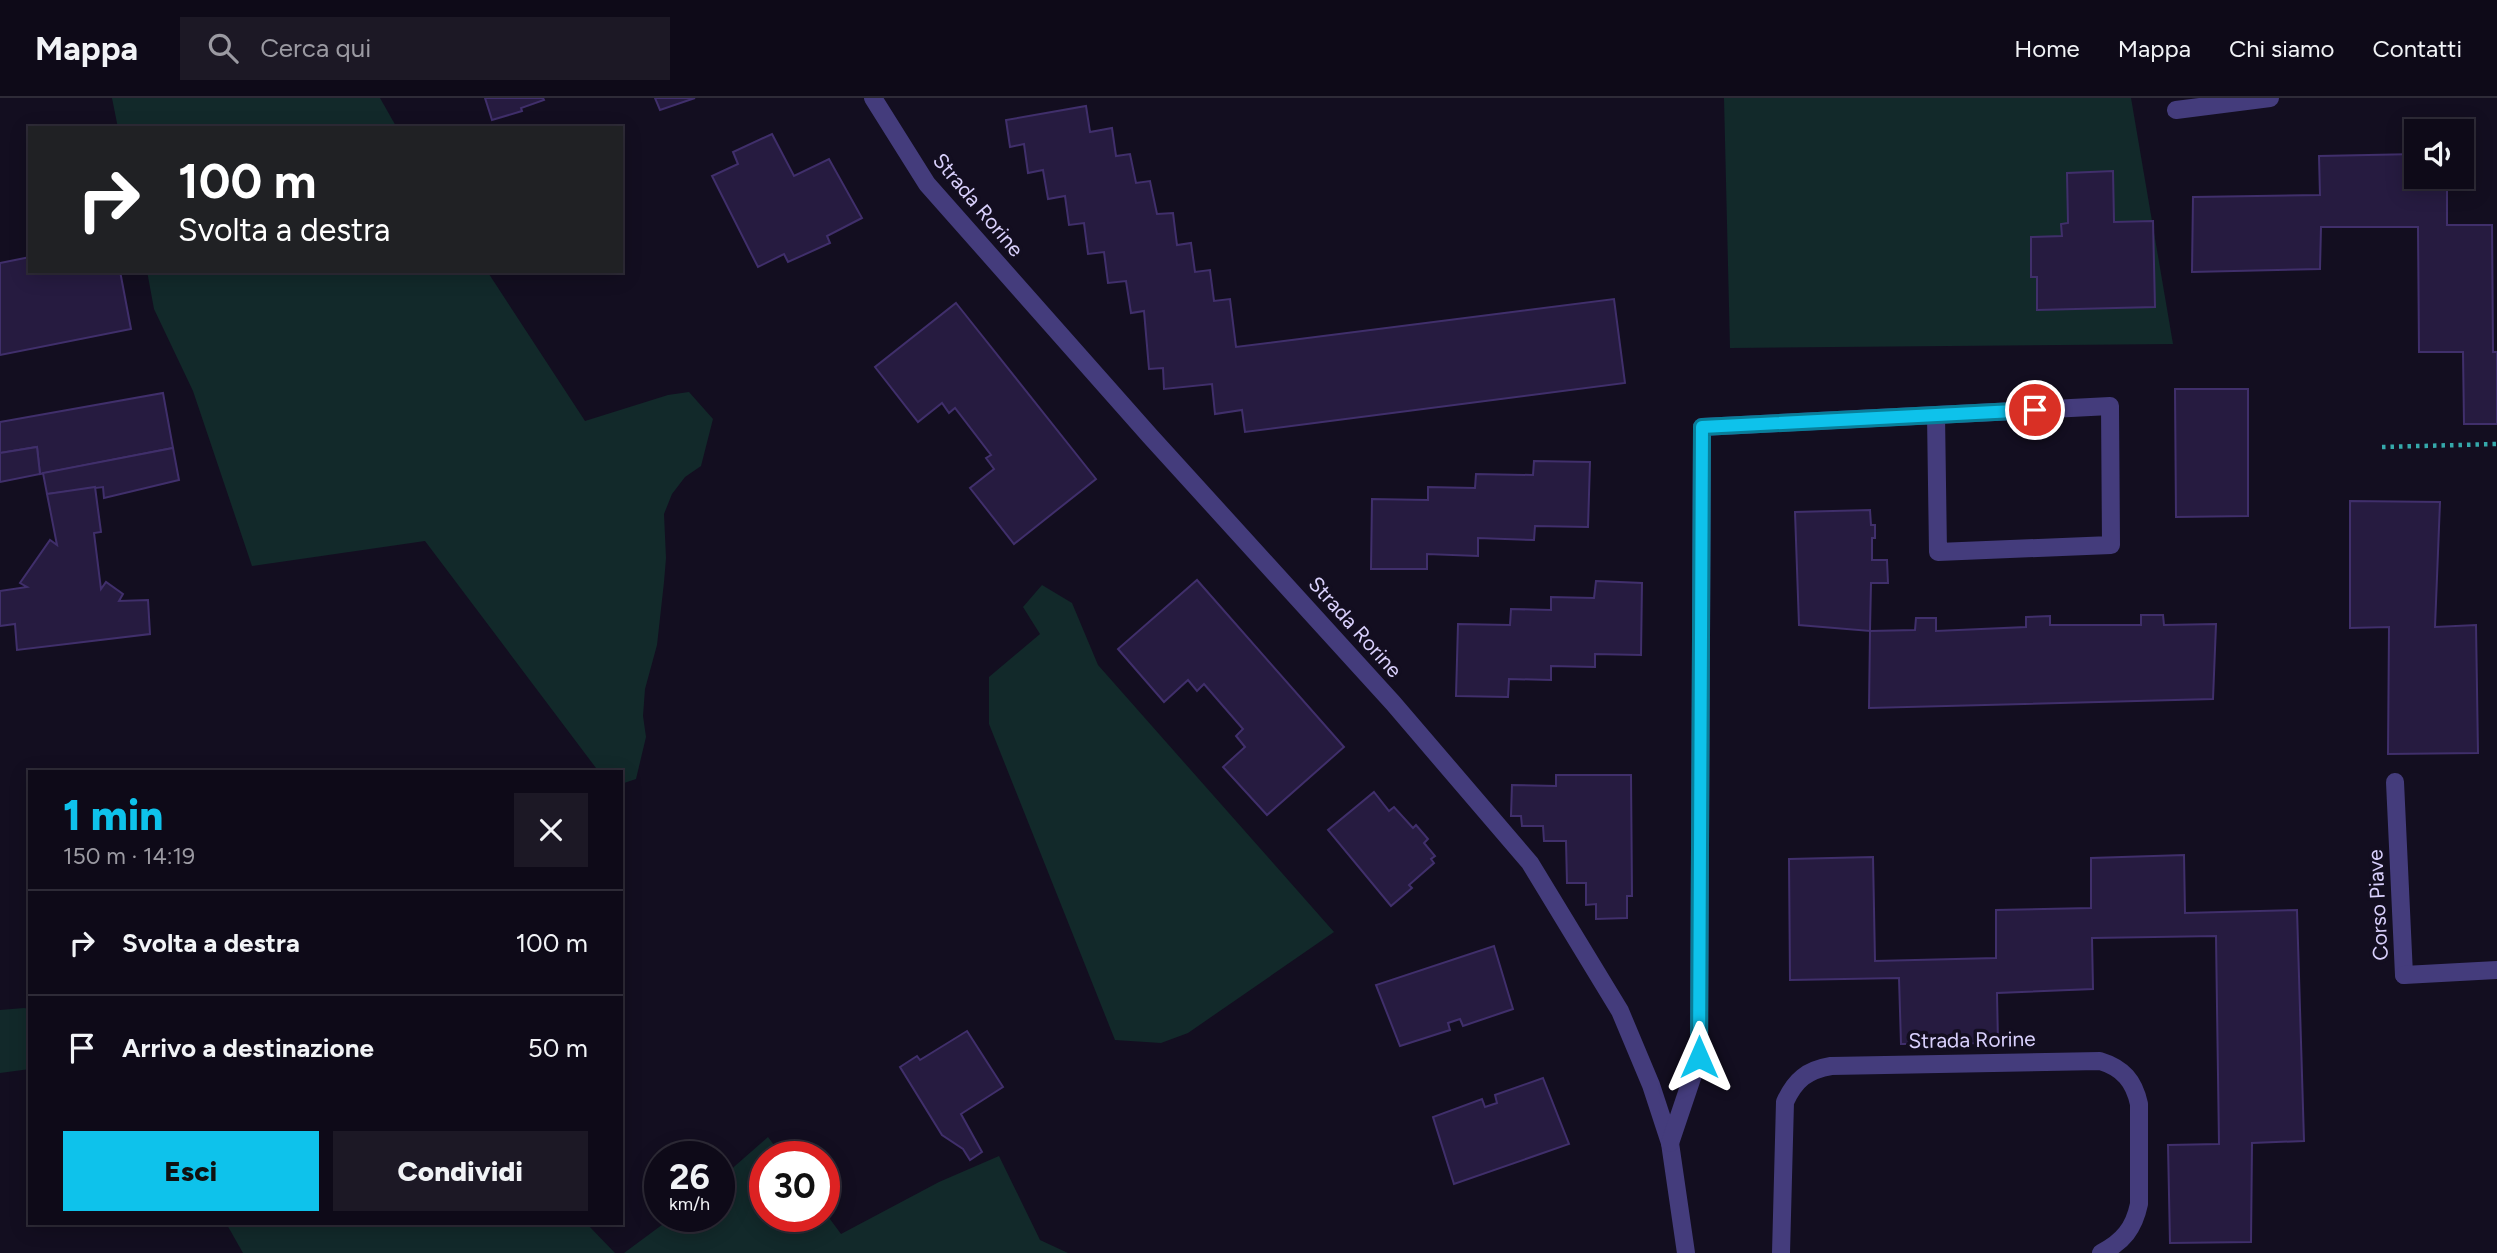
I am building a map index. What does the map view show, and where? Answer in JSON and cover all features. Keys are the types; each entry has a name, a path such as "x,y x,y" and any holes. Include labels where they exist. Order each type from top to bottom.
{"street":[{"name":"Strada Rorine","path":"873,98 927,184 1159,446 1393,703 1530,863 1620,1011 1651,1085 1670,1143 1686,1253"},
{"path":"2176,110 2270,98"},
{"path":"1670,1143 1699,1057 1702,427 2110,406 2111,545 1938,552 1936,415"},
{"name":"Corso Piave","path":"2395,782 2404,975 2497,970"},
{"name":"Strada Rorine","path":"1781,1253 1785,1102 1791,1088 1802,1076 1815,1068 2100,1060 2115,1066 2127,1076 2136,1089 2139,1117 2139,1204 2136,1220 2127,1234 2101,1253"}],"path":[{"path":"2382,447 2497,444"}],"green space":[{"path":"112,98 380,98 396,126 118,126"},
{"path":"1724,98 2131,98 2173,344 1730,348"},
{"path":"147,273 488,273 585,421 668,395 689,392 713,419 701,466 685,477 672,494 664,514 664,582 657,645 645,689 643,716 646,737 636,779 623,783 623,770 597,770 425,541 252,566 193,391 154,309"},
{"path":"1042,585 1072,603 1098,665 1334,932 1188,1033 1161,1043 1115,1040 989,724 989,677 1040,634 1023,607"},
{"path":"28,1009 28,1069 0,1073 0,1010"},
{"path":"749,1154 749,1232 841,1234 939,1182 999,1156 1040,1240 1068,1253 624,1253 652,1232 735,1232 735,1166"},
{"path":"227,1225 588,1225 615,1253 243,1253"}],"building":[{"path":"485,98 544,100 521,108 522,111 492,120"},
{"path":"655,98 695,98 660,110"},
{"path":"1086,106 1090,132 1112,128 1116,156 1130,154 1136,183 1150,181 1157,214 1173,213 1177,245 1191,243 1195,272 1210,270 1214,301 1230,299 1236,347 1614,299 1625,383 1245,432 1242,410 1215,414 1212,384 1164,389 1163,368 1149,369 1144,311 1131,313 1126,281 1108,283 1104,252 1088,254 1084,223 1069,225 1065,196 1048,199 1043,170 1028,173 1024,144 1010,147 1006,120"},
{"path":"772,134 794,176 829,159 862,218 827,236 830,243 788,262 784,254 758,267 712,176 738,164 733,152"},
{"path":"2404,154 2404,189 2447,189 2447,225 2492,225 2493,352 2497,352 2497,424 2464,424 2463,352 2419,352 2418,227 2321,227 2320,269 2192,272 2193,197 2320,195 2319,156"},
{"path":"2113,171 2114,222 2153,221 2155,307 2037,310 2037,277 2031,277 2031,237 2062,236 2061,224 2068,223 2067,173"},
{"path":"28,257 28,273 120,273 131,329 0,355 0,263"},
{"path":"956,303 1096,479 1014,544 970,488 994,469 986,458 991,455 955,408 949,413 942,403 918,422 875,367"},
{"path":"2175,389 2248,389 2248,516 2176,517"},
{"path":"163,393 173,448 40,474 37,447 0,453 0,422"},
{"path":"37,447 40,474 0,482 0,453"},
{"path":"173,448 179,480 104,498 103,487 47,494 43,473"},
{"path":"1534,461 1590,462 1588,527 1535,526 1534,540 1478,538 1478,556 1427,554 1427,569 1371,569 1372,499 1428,500 1428,487 1475,488 1476,474 1533,475"},
{"path":"95,487 101,532 94,533 101,589 106,582 123,594 119,601 148,600 150,634 17,650 15,624 0,626 0,591 27,587 20,583 50,540 57,545 47,494"},
{"path":"2350,501 2440,502 2435,627 2476,625 2478,753 2388,754 2389,627 2350,628"},
{"path":"1870,510 1871,525 1875,525 1872,560 1887,560 1888,583 1871,583 1870,631 1799,625 1795,512"},
{"path":"1197,580 1344,747 1267,815 1223,767 1245,747 1236,736 1243,729 1204,684 1197,691 1188,680 1164,702 1118,649"},
{"path":"1596,581 1642,583 1641,655 1595,654 1595,667 1551,666 1551,680 1509,679 1508,697 1456,696 1458,624 1510,625 1511,609 1551,610 1551,597 1594,598"},
{"path":"2141,615 2163,615 2164,625 2216,624 2213,699 1869,708 1870,631 1915,630 1916,618 1936,618 1936,631 2026,627 2026,617 2050,616 2050,625 2141,625"},
{"path":"1556,775 1631,775 1632,896 1627,896 1627,918 1596,919 1596,904 1586,905 1586,883 1567,883 1566,841 1544,841 1543,826 1522,826 1521,816 1511,816 1512,785 1556,786"},
{"path":"1374,792 1389,811 1394,807 1413,828 1416,825 1428,839 1424,843 1435,856 1431,859 1434,863 1409,885 1412,888 1391,906 1328,830"},
{"path":"2184,855 2185,913 2297,910 2304,1141 2252,1143 2251,1242 2170,1243 2168,1145 2219,1144 2216,936 2092,938 2093,989 1997,993 1998,1043 1901,1044 1899,978 1790,980 1789,859 1873,857 1875,961 1996,958 1996,910 2091,908 2091,858"},
{"path":"1494,946 1513,1009 1463,1026 1460,1019 1448,1023 1450,1030 1400,1046 1376,985"},
{"path":"967,1031 1003,1087 961,1114 982,1152 970,1160 963,1149 942,1135 900,1067 917,1056 920,1060"},
{"path":"1543,1078 1569,1144 1454,1184 1433,1117 1482,1099 1485,1107 1497,1103 1495,1095"}],"route":[{"path":"1699,1057 1702,427 2035,410"}]}
